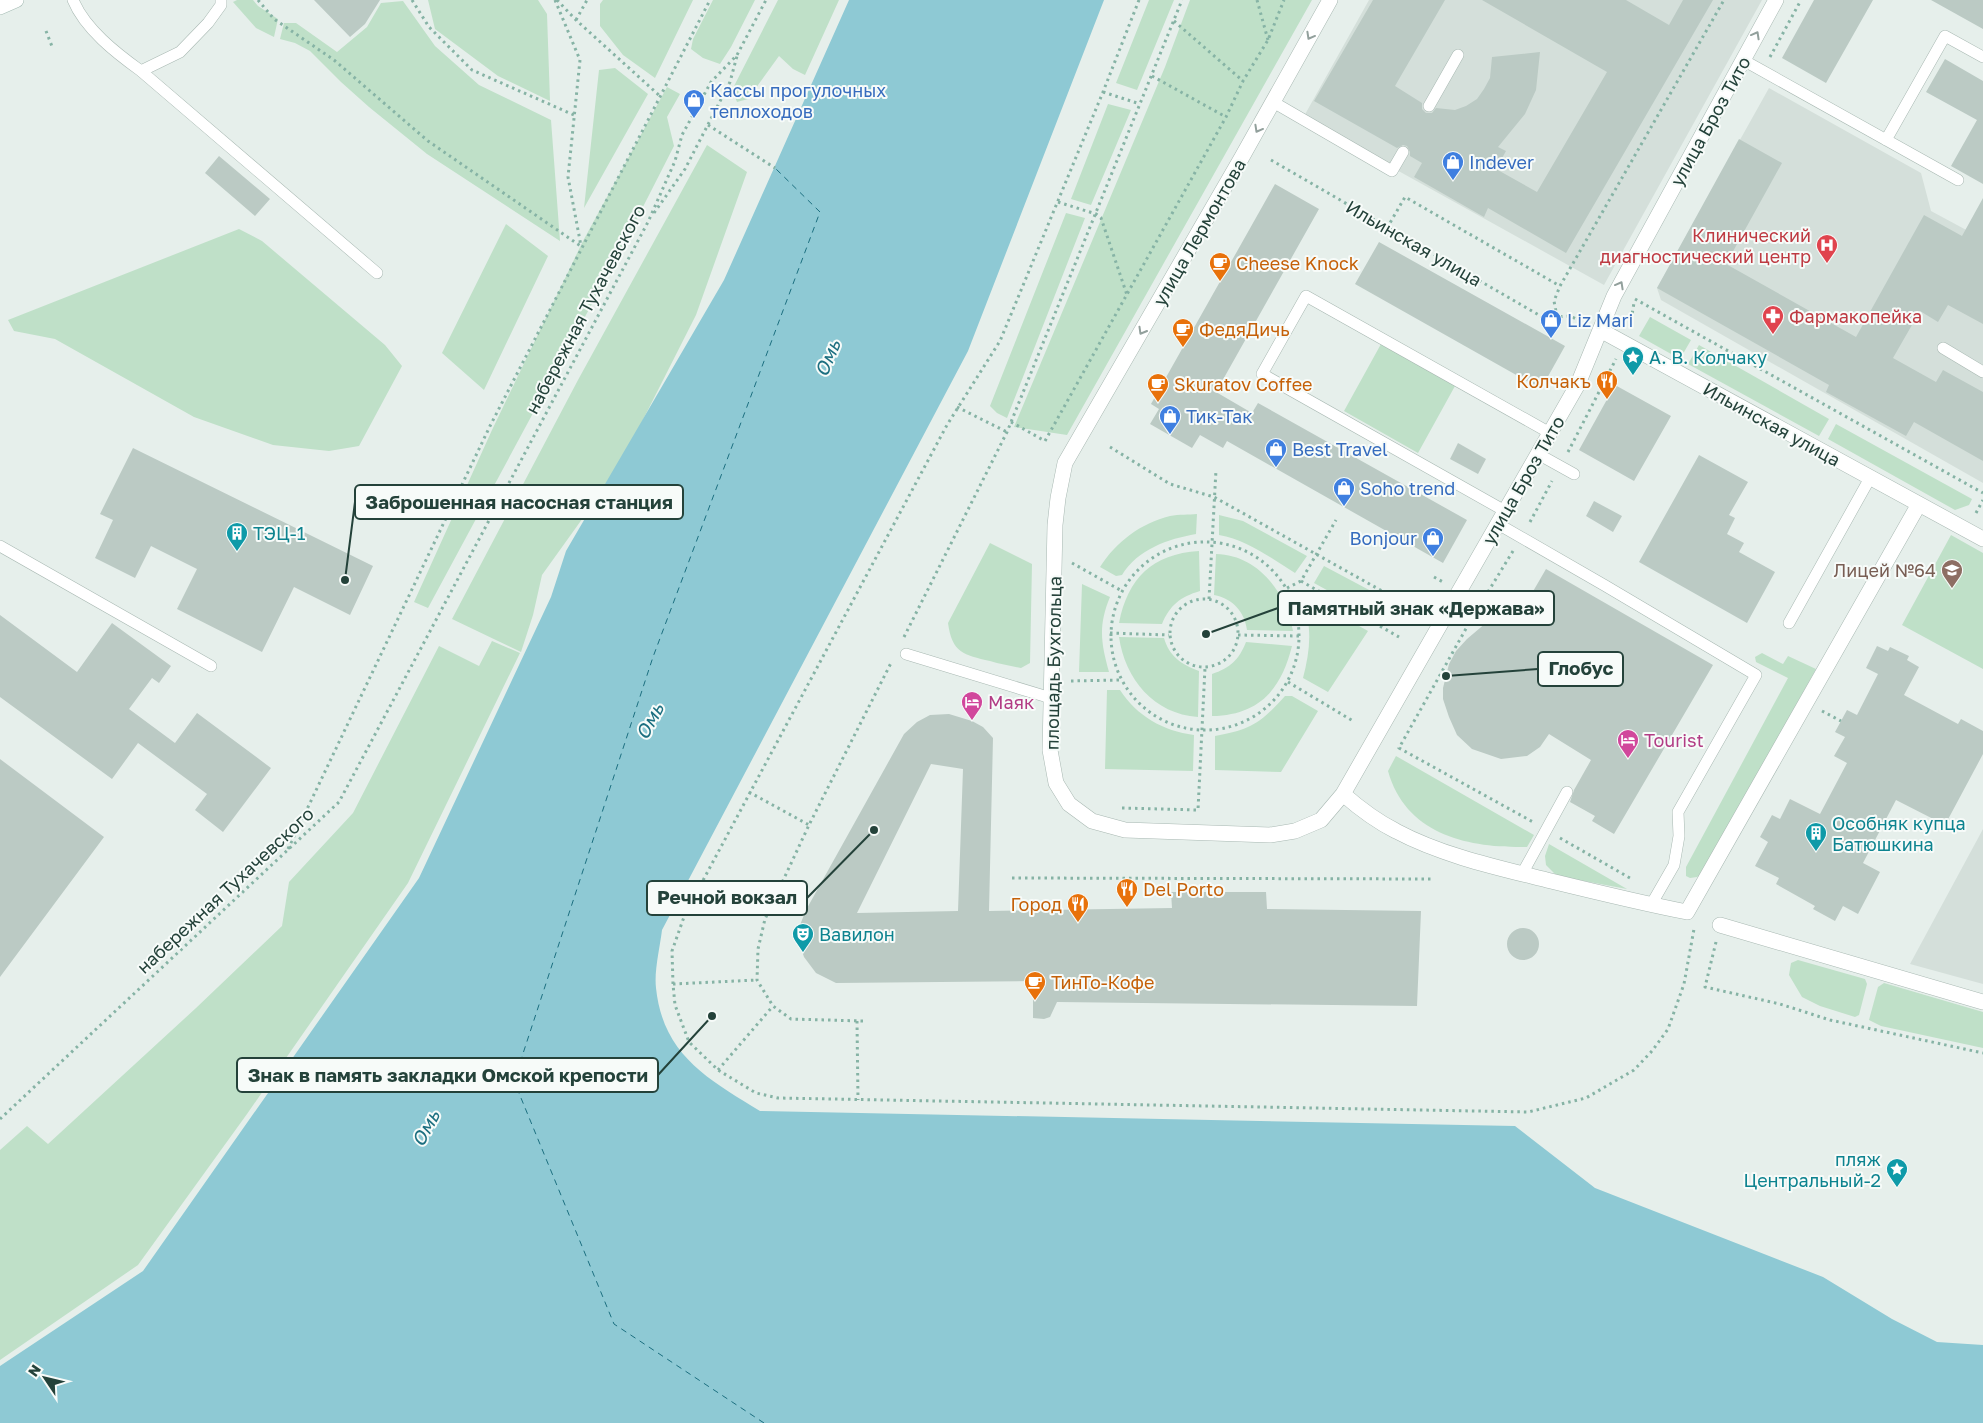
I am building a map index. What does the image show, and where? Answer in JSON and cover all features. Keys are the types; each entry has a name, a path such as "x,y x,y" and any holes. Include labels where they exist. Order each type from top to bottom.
{"street":[{"path":"0,6 16,0"},
{"name":"улица Лермонтова","path":"1065,463 1330,0"},
{"name":"улица Броз Тито","path":"1343,794 1578,384 1614,296 1743,60 1771,2"},
{"name":"Ильинская улица","path":"1600,330 1983,539"},
{"name":"площадь Бухгольца","path":"1065,463 1058,498 1056,525 1050,750 1056,783 1069,804 1092,821 1125,830 1270,835 1295,831 1321,820 1343,794"},
{"path":"1343,794 1364,812 1395,831 1433,848 1522,874 1651,906 1687,912 1919,504"},
{"path":"1720,925 1983,1002"}],"lane":[{"path":"73,0 79,14 124,59 141,71 377,272"},
{"path":"141,71 180,52 208,23 221,5 221,0"},
{"path":"1886,140 1945,36 1983,57"},
{"path":"1429,106 1458,55"},
{"path":"1743,60 1958,180"},
{"path":"1273,102 1392,170 1403,152"},
{"path":"1550,433 1306,296 1262,374 1502,517 1604,584 1756,675 1678,812 1679,836 1674,865 1651,906"},
{"path":"1943,348 1983,372"},
{"path":"1538,454 1574,474"},
{"path":"1789,624 1870,478"},
{"path":"0,546 211,666"},
{"path":"904,649 1051,698"},
{"path":"1522,874 1567,792"}],"path":[{"path":"258,0 274,19 334,60 428,142 582,247"},
{"path":"412,0 429,27 472,70 574,115"},
{"path":"556,0 580,60 568,177 582,247"},
{"path":"556,0 661,97"},
{"path":"576,20 587,0"},
{"path":"286,852 490,426 710,0"},
{"name":"набережная Тухачевского","path":"0,1120 339,802 648,222 676,161 682,135 711,82 737,55 766,0"},
{"path":"904,649 1007,432 1182,0"},
{"path":"1257,0 1268,40"},
{"path":"1011,422 1046,441 1128,296 1268,40 1284,0"},
{"path":"1557,317 1554,301 1560,286 1724,0"},
{"path":"1174,21 1244,81"},
{"path":"46,31 53,49"},
{"path":"648,222 685,169 730,82 737,55"},
{"path":"1152,76 1226,117"},
{"path":"1103,92 1140,104"},
{"path":"708,125 775,168"},
{"name":"Ильинская улица","path":"1271,160 1544,318 1570,316 1600,330"},
{"path":"1387,228 1405,197 1560,286"},
{"path":"1058,202 1096,214 1101,218 1128,296"},
{"path":"1635,299 1983,493"},
{"path":"957,407 1007,432"},
{"path":"1110,447 1170,484 1214,497 1416,610"},
{"path":"1209,599 1216,470"},
{"path":"1287,588 1300,581 1336,520"},
{"path":"1212,542 1234,546 1255,556 1273,570 1287,588 1296,610 1300,636 1297,660 1288,682 1273,703 1252,719 1227,729 1201,731 1176,727 1154,716 1134,700 1120,680 1112,657 1110,633 1114,612 1122,591 1134,573 1163,552 1190,543 1212,542"},
{"path":"1069,561 1122,591"},
{"path":"1300,581 1400,637"},
{"path":"1209,599 1225,606 1233,614 1237,624 1238,635 1231,654 1215,666 1205,668 1184,662 1177,654 1169,635 1175,614 1183,605 1193,600 1209,599"},
{"path":"1110,633 1169,635"},
{"path":"1238,635 1300,636"},
{"path":"863,1021 791,1019 773,1006 757,980 758,949 765,919 809,826 892,661"},
{"path":"1116,808 1198,810 1205,668"},
{"path":"1068,681 1120,680"},
{"path":"1288,682 1353,721"},
{"path":"1399,748 1630,878"},
{"path":"749,792 809,826"},
{"path":"1012,878 1433,880"},
{"path":"1720,925 1706,987 1780,1004 1830,1020 1983,1053"},
{"path":"673,984 757,980"},
{"path":"718,1070 773,1006"},
{"path":"857,1021 858,1100"}],"shaded area":[{"path":"1369,0 1762,0 1604,285 1303,118"},
{"name":"Клинический диагностический центр","path":"1769,88 1921,173 1931,211 1983,239 1983,483 1661,300 1657,288"},
{"path":"1983,829 1983,984 1910,964"}],"green space":[{"path":"237,0 253,0 258,6 278,19 274,37 256,28 233,2"},
{"path":"428,0 538,0 547,14 550,101 498,76 435,29"},
{"path":"603,0 693,0 655,78 623,55 600,26 600,4"},
{"path":"713,0 755,0 720,64 703,58 691,49 693,39"},
{"path":"778,0 839,0 805,75 793,69 779,56 748,99 737,102 732,90"},
{"path":"1149,0 1174,0 1137,90 1116,83"},
{"path":"1190,0 1312,0 1067,435 1014,427 1165,67"},
{"path":"403,1 435,46 479,85 551,120 560,241 427,154 369,107 310,51 295,43 280,39 284,23 296,23 337,52 367,27 381,3"},
{"path":"615,68 648,94 584,208 599,70"},
{"path":"667,87 680,94 667,117 674,146 621,250 428,608 414,602 492,430 583,241"},
{"path":"1108,104 1131,110 1091,205 1071,199"},
{"path":"707,145 747,172 696,315 618,469 542,575 533,615 521,652 452,619 578,380"},
{"path":"1066,213 1085,218 1007,418 997,413 990,406"},
{"path":"506,224 548,256 484,390 442,353"},
{"path":"239,229 262,241 385,345 402,366 359,446 329,451 273,445 194,417 55,339 14,331 8,320"},
{"path":"1650,317 1691,340 1680,359 1639,336"},
{"path":"1381,344 1455,386 1418,453 1344,411"},
{"path":"1699,345 1829,419 1819,436 1688,364"},
{"path":"1836,424 1972,499 1969,505 1955,510 1828,439"},
{"path":"1197,514 1196,534 1164,542 1154,547 1136,558 1122,575 1116,576 1100,567 1114,549 1130,535 1149,523 1170,516"},
{"path":"1219,515 1243,521 1307,556 1295,573 1249,545 1219,535"},
{"name":"Лицей №64","path":"1951,535 1983,553 1983,669 1902,625"},
{"path":"990,543 1032,564 1030,663 1021,668 966,654 956,647 950,633 948,623"},
{"path":"1199,551 1200,591 1176,603 1168,612 1162,624 1119,623 1129,593 1145,571 1155,563 1168,557"},
{"path":"1216,554 1231,556 1245,561 1268,578 1284,603 1293,631 1247,630 1246,623 1236,607 1227,599 1214,595"},
{"path":"1324,566 1388,600 1376,617 1314,583"},
{"path":"1082,584 1110,597 1102,626 1104,652 1109,672 1079,672"},
{"path":"1307,597 1368,631 1328,692 1303,678 1307,658 1309,629 1302,600"},
{"path":"1119,637 1164,638 1169,650 1177,659 1199,671 1198,717 1168,709 1144,692 1128,667"},
{"path":"492,641 520,653 408,883 247,1114 138,1265 0,1360 0,1150 27,1126 48,1144 282,926 289,882 353,813 439,646 479,666"},
{"path":"1246,642 1292,646 1281,675 1266,697 1243,711 1228,715 1212,716 1212,674 1224,669 1233,662 1240,654"},
{"path":"1762,653 1783,664 1788,656 1816,669 1703,873 1697,877 1690,878 1686,876 1686,867 1788,678 1756,662 1755,657"},
{"path":"1107,690 1120,690 1143,715 1161,726 1194,735 1193,771 1105,769"},
{"path":"1285,696 1292,696 1318,711 1281,772 1215,770 1215,736 1237,731 1254,724 1269,713"},
{"path":"1396,756 1534,835 1527,847 1483,845 1442,833 1424,823 1409,810 1397,793 1388,771"},
{"path":"1549,844 1627,889 1557,876 1546,865 1545,856"},
{"path":"1798,960 1865,979 1867,984 1859,1015 1855,1017 1820,1006 1802,997 1789,975 1791,963"},
{"path":"1884,983 1983,1012 1983,1048 1881,1026 1869,1020 1878,987"}],"water":[{"name":"Омь","path":"849,0 1104,0 968,351 662,930 656,967 656,988 660,1011 668,1031 678,1048 706,1076 760,1111 1515,1126 1595,1188 1823,1277 1892,1319 1937,1342 1983,1345 1983,1423 0,1423 0,1366 143,1271 419,878 551,597 566,551 724,280"}],"building":[{"path":"314,0 380,0 365,24 350,37"},
{"path":"1373,0 1445,0 1395,86 1422,103 1422,109 1426,113 1432,113 1436,108 1455,110 1477,99 1490,78 1492,57 1540,52 1536,90 1525,114 1498,147 1506,151 1496,169 1537,192 1607,72 1482,0 1626,0 1669,25 1683,0 1713,0 1566,253 1488,208 1484,217 1414,177 1422,163 1410,156 1407,146 1403,145 1397,148 1314,101"},
{"path":"1814,0 1873,0 1826,83 1782,58"},
{"path":"1931,0 1983,0 1983,29"},
{"path":"1945,59 1983,81 1983,184 1951,166 1977,120 1926,92"},
{"path":"1739,139 1782,163 1726,264 1856,337 1924,215 1962,236 1983,198 1983,324 1948,305 1938,322 1920,311 1893,358 1936,382 1943,370 1983,392 1983,461 1914,422 1906,436 1826,392 1829,385 1657,288"},
{"path":"219,156 270,199 255,216 205,173"},
{"path":"1275,184 1319,209 1216,392 1252,413 1258,403 1467,520 1443,563 1227,441 1223,448 1200,435 1192,448 1150,424 1159,409 1151,404"},
{"path":"1379,242 1565,346 1541,389 1355,284"},
{"path":"1615,385 1671,416 1634,481 1579,450"},
{"path":"1458,443 1486,459 1478,474 1450,459"},
{"name":"ТЭЦ-1","path":"133,448 373,566 350,615 294,587 262,652 177,609 197,569 151,546 135,578 95,558 113,520 100,514"},
{"path":"1699,455 1748,482 1729,515 1735,518 1727,534 1744,543 1739,552 1775,572 1747,623 1639,562"},
{"path":"1594,501 1622,516 1613,532 1586,516"},
{"path":"1546,569 1713,665 1614,834 1592,821 1595,816 1570,802 1574,790 1591,760 1549,734 1540,747 1527,756 1501,759 1472,749 1457,735 1443,699 1443,688 1449,664 1456,651 1518,594 1528,600"},
{"path":"0,615 77,672 112,623 171,666 159,683 152,678 129,709 175,743 197,713 271,768 223,832 195,810 207,794 138,743 112,779 0,697"},
{"path":"1877,646 1888,651 1890,647 1909,656 1907,660 1919,667 1904,695 1958,724 1961,719 1983,731 1983,754 1945,825 1896,800 1863,863 1880,872 1858,914 1843,906 1835,921 1813,909 1815,906 1776,884 1779,878 1755,866 1768,842 1760,837 1772,815 1780,819 1790,799 1820,814 1847,763 1834,756 1845,737 1835,732 1847,710 1857,715 1878,674 1866,668"},
{"path":"949,714 972,721 983,727 993,738 989,911 1172,908 1171,892 1266,892 1267,909 1421,911 1417,1006 1057,1002 1050,1017 1044,1019 1033,1018 1033,981 836,983 816,973 804,957 799,942 800,925 806,910 904,734 917,722 930,715","holes":["931,764 963,769 958,911 857,913"]},
{"path":"0,759 104,837 0,977"},
{"path":"1523,928 1529,929 1534,933 1538,938 1538,950 1534,955 1529,959 1523,960 1517,959 1512,955 1508,950 1507,944 1508,938 1512,933 1517,929"}],"ferry route":[{"path":"764,1423 614,1324 514,1081 653,657 820,212 775,168"}],"place":[{"name":"Кассы прогулочных теплоходов","path":"694,119"},
{"name":"Indever","path":"1453,181"},
{"name":"Клинический диагностический центр","path":"1827,264"},
{"name":"Cheese Knock","path":"1220,282"},
{"name":"Фармакопейка","path":"1773,335"},
{"name":"Liz Mari","path":"1551,339"},
{"name":"ФедяДичь","path":"1183,348"},
{"name":"А. В. Колчаку","path":"1633,376"},
{"name":"Колчакъ","path":"1607,400"},
{"name":"Skuratov Coffee","path":"1158,403"},
{"name":"Тик-Так","path":"1170,435"},
{"name":"Best Travel","path":"1276,468"},
{"name":"Soho trend","path":"1344,507"},
{"name":"ТЭЦ-1","path":"237,552"},
{"name":"Bonjour","path":"1433,557"},
{"name":"Заброшенная насосная станция","path":"345,580"},
{"name":"Лицей №64","path":"1952,589"},
{"name":"Памятный знак «Держава»","path":"1206,634"},
{"name":"Глобус","path":"1446,676"},
{"name":"Маяк","path":"972,721"},
{"name":"Tourist","path":"1628,759"},
{"name":"Речной вокзал","path":"874,830"},
{"name":"Особняк купца Батюшкина","path":"1816,852"},
{"name":"Del Porto","path":"1127,908"},
{"name":"Город","path":"1078,923"},
{"name":"Вавилон","path":"803,953"},
{"name":"ТинТо-Кофе","path":"1035,1001"},
{"name":"Знак в память закладки Омской крепости","path":"712,1016"},
{"name":"пляж Центральный-2","path":"1897,1188"}]}
